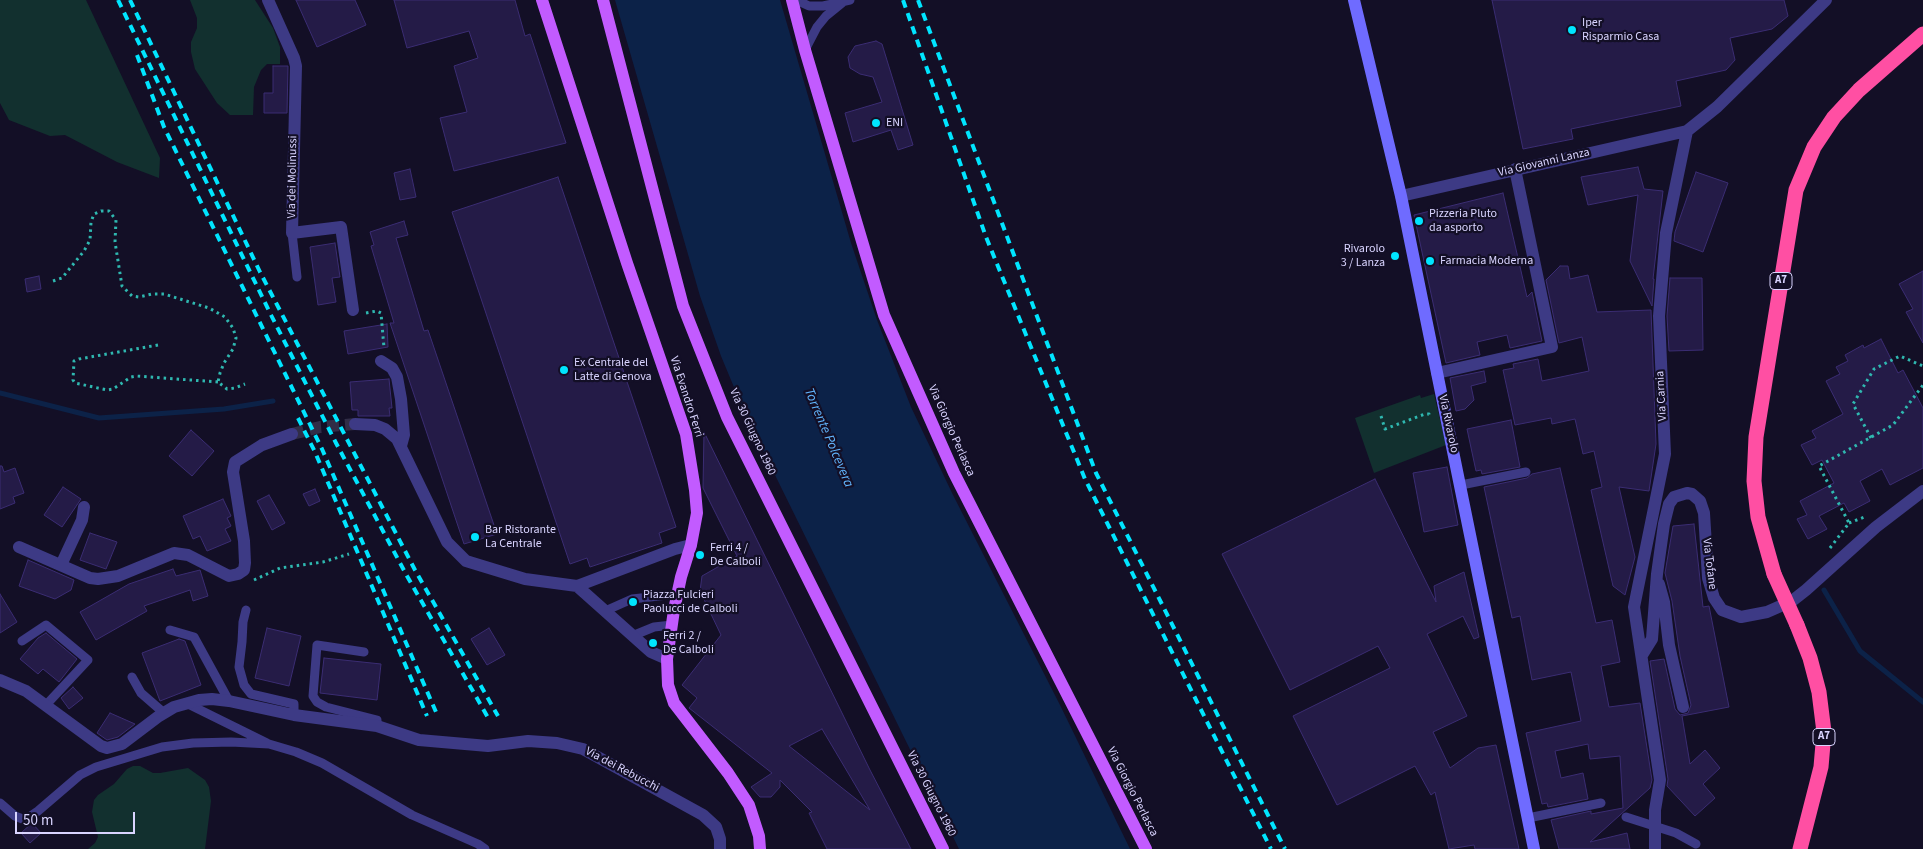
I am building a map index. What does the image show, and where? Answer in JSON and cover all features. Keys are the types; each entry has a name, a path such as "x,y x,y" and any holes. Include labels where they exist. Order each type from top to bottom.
{"highway":[{"name":"A7","path":"1800,849 1821,767 1824,732 1819,692 1810,658 1774,574 1758,516 1754,481 1756,437 1796,190 1814,147 1834,117 1860,90 1923,34"}],"main road":[{"name":"Via Evandro Ferri","path":"542,0 627,264 686,434 697,514 691,545 677,594 667,659 668,685 674,703 740,790 749,805 759,836 760,849"},
{"name":"Via 30 Giugno 1960","path":"603,0 683,306 724,408 943,849"},
{"name":"Via Giorgio Perlasca","path":"792,0 805,50 884,315 954,473 1146,849"},
{"name":"Via Rivarolo","path":"1354,0 1401,196 1534,849"}],"street":[{"name":"Via dei Molinussi","path":"268,0 296,66 292,233 341,227 353,310"},
{"path":"1687,131 1717,107 1826,0"},
{"name":"Via Giovanni Lanza","path":"1401,196 1687,131"},
{"name":"Via Carnia","path":"1655,849 1655,810 1660,780 1634,607 1665,454 1659,316 1666,233 1687,131"},
{"path":"1437,373 1552,347 1515,170"},
{"path":"382,361 392,368 397,377 404,434 401,446"},
{"path":"355,424 375,425 385,429 397,439 448,542 466,561 525,579 577,586 675,549 691,545"},
{"path":"18,547 90,578 103,579 118,576 164,556 182,553 226,575 238,574 244,570 245,563 244,541 233,472 235,462 240,457 262,445 292,434"},
{"name":"Via Tofane","path":"1642,655 1652,639 1657,574 1664,524 1670,504 1678,495 1692,494 1703,506 1708,578 1714,598 1722,610 1735,615 1750,617 1792,601 1876,527 1923,491"},
{"path":"61,565 82,520 84,507"},
{"name":"Via Tofane","path":"1657,574 1664,602 1669,644 1683,707"},
{"path":"577,586 651,652 667,659"},
{"name":"Via dei Rebucchi","path":"0,680 26,691 106,748 122,744 164,713 186,703 212,700 230,701 294,715 377,726 419,740 488,746 528,741 557,743 583,749 703,815 716,827 720,838 720,849"}],"lane":[{"path":"796,0 809,6 823,6 846,2"},
{"path":"805,50 817,27 826,16 846,2"},
{"path":"292,233 297,278"},
{"path":"1461,485 1526,472"},
{"path":"605,611 632,599 677,594"},
{"path":"246,610 243,622 239,667 244,685 251,694 294,704 294,715"},
{"path":"22,641 46,625 88,660 46,705"},
{"path":"632,636 654,627 672,625"},
{"path":"170,630 194,637 230,701"},
{"name":"Via dei Rebucchi","path":"364,652 317,645 313,696 317,702 326,707 376,720 377,726"},
{"path":"132,676 141,693 164,713"},
{"path":"186,703 269,744 296,752 322,763 412,815 478,844 485,849"},
{"path":"0,803 15,816 25,820 80,775 96,767 162,747 193,743 269,744"},
{"path":"1528,818 1601,803"},
{"path":"1626,817 1676,833 1696,844"}],"path":[{"path":"53,281 62,278 84,251 90,240 91,222 94,214 105,210 112,213 116,220 115,242 120,280 127,292 139,297 164,294 209,308 225,317 233,328 236,338 233,350 224,363 218,382"},
{"path":"353,310 355,314 377,311 381,313 384,347 382,361"},
{"path":"158,345 74,361 72,380 75,383 107,390 113,389 131,377 136,376 218,382 227,389 245,384"},
{"path":"1871,438 1853,404 1874,369 1900,356 1923,366"},
{"path":"1849,523 1819,466 1893,425 1923,385"},
{"path":"1379,429 1425,414 1428,414 1430,417"},
{"path":"1381,416 1386,427"},
{"path":"1827,552 1849,523 1858,519"},
{"path":"232,576 241,584 280,568 323,562 349,554"}],"green space":[{"path":"0,0 86,0 160,158 159,178 117,162 65,135 50,136 9,120 0,103"},
{"path":"190,0 255,0 273,28 280,47 280,64 267,64 261,70 254,87 253,115 230,115 217,103 195,69 191,42 197,28 197,18"},
{"path":"1434,394 1446,445 1374,473 1355,418 1420,395 1421,398"},
{"path":"133,766 140,766 153,773 188,768 205,780 209,787 211,801 205,849 88,849 95,843 98,837 92,812 94,800 114,784 127,769"}],"water":[{"name":"Torrente Polcevera","path":"615,0 780,0 851,243 877,320 911,407 1130,849 959,849 746,416 721,356 700,296"}],"building":[{"path":"296,0 355,0 366,25 317,47"},
{"path":"394,0 515,0 525,36 530,34 566,143 454,171 440,118 467,112 454,66 478,58 469,31 407,48"},
{"path":"1492,0 1784,0 1788,16 1772,29 1730,38 1735,60 1726,70 1676,81 1681,106 1571,129 1573,139 1523,149"},
{"path":"876,41 882,44 913,145 898,150 891,130 853,142 845,113 882,102 873,77 860,74 850,68 848,57 855,46"},
{"path":"273,66 288,66 287,113 264,113 264,93 273,93"},
{"path":"1638,167 1644,189 1663,191 1653,279 1652,306 1630,261 1638,195 1588,205 1581,177"},
{"path":"410,169 416,197 400,200 394,173"},
{"path":"1696,172 1728,183 1703,252 1674,241 1675,232"},
{"name":"Ex Centrale del Latte di Genova","path":"558,177 676,527 659,533 662,543 590,567 587,558 570,564 452,212"},
{"path":"1503,193 1527,297 1532,292 1542,341 1510,348 1507,335 1477,342 1480,355 1446,363 1414,215"},
{"path":"404,221 408,235 396,238 424,331 428,330 497,534 464,544 390,323 394,323 371,246 374,245 370,232"},
{"path":"335,243 340,277 332,278 336,302 318,305 310,247"},
{"path":"1560,266 1568,266 1570,279 1588,275 1597,312 1651,310 1656,444 1649,491 1619,487 1635,557 1625,595 1613,586 1591,490 1602,487 1594,451 1583,454 1575,419 1552,424 1551,418 1515,425 1503,370 1514,368 1513,364 1538,359 1542,381 1589,371 1582,337 1559,343 1546,280"},
{"path":"1923,271 1923,343 1906,312 1913,309 1899,284"},
{"path":"39,276 41,289 27,292 25,279"},
{"path":"1670,278 1702,278 1703,350 1669,351 1667,316"},
{"path":"387,324 388,347 348,354 344,331"},
{"path":"1881,339 1898,373 1903,370 1923,408 1923,468 1890,485 1882,469 1860,481 1870,501 1849,512 1844,503 1819,516 1827,529 1808,539 1797,519 1807,515 1800,501 1834,483 1822,460 1812,465 1801,445 1816,438 1812,431 1843,414 1826,381 1840,374 1836,367 1848,361 1845,355 1863,345 1864,348"},
{"path":"1484,371 1486,382 1471,386 1474,400 1465,409 1456,411 1450,378"},
{"path":"389,379 392,408 389,408 390,416 358,416 358,410 352,410 350,382"},
{"path":"1511,420 1520,467 1482,474 1481,470 1476,471 1467,429"},
{"path":"191,430 214,451 192,476 169,456"},
{"path":"704,432 870,770 911,849 827,849 809,813 812,812 780,780 780,787 771,797 760,797 751,787 772,773 689,708 697,698 682,685 721,635 700,591 702,576 737,556 703,488","holes":["822,729 870,810 789,746"]},
{"path":"0,466 2,466 4,472 15,468 24,493 13,497 15,503 0,509"},
{"path":"1447,467 1458,525 1424,532 1413,473"},
{"path":"1560,468 1596,623 1612,620 1620,662 1601,666 1609,707 1640,703 1652,780 1650,788 1590,842 1627,833 1630,849 1559,849 1551,820 1591,811 1591,814 1623,808 1620,756 1590,759 1588,744 1555,751 1561,778 1583,773 1588,799 1548,807 1547,803 1542,804 1526,733 1581,721 1571,672 1532,680 1520,616 1512,618 1484,487 1527,478 1532,474"},
{"path":"1375,479 1436,602 1434,586 1464,572 1479,637 1474,639 1463,616 1427,634 1467,716 1433,732 1450,768 1478,748 1496,745 1519,849 1475,849 1474,845 1449,849 1435,792 1431,795 1415,766 1337,805 1293,716 1390,668 1378,646 1290,690 1222,554"},
{"path":"63,487 81,499 62,527 44,515"},
{"path":"315,489 320,501 309,506 303,494"},
{"path":"269,495 285,523 272,530 257,501"},
{"path":"223,499 231,516 227,518 231,526 225,529 231,541 207,551 200,536 193,539 183,516"},
{"path":"1694,524 1703,607 1709,606 1729,707 1682,716 1690,764 1705,750 1720,768 1703,784 1715,798 1695,816 1667,786 1668,779 1650,661 1664,659 1675,709 1680,715 1688,713 1691,705 1665,573 1673,526"},
{"path":"90,533 117,542 106,569 80,560"},
{"path":"28,560 74,580 71,590 55,599 19,586"},
{"path":"173,569 176,576 200,570 208,596 193,601 190,590 144,606 147,611 96,640 80,612 129,584"},
{"path":"0,594 17,622 0,633"},
{"path":"267,628 301,636 289,686 255,678"},
{"path":"489,628 505,655 487,665 471,639"},
{"path":"46,633 77,659 59,682 43,669 38,674 20,659 38,638"},
{"path":"179,639 185,641 201,685 160,701 142,653"},
{"path":"324,658 381,664 377,700 320,693"},
{"path":"73,687 83,698 69,709 61,698"},
{"path":"110,713 135,724 118,737 107,740 97,733"},
{"path":"32,823 41,833 30,843 21,833"}],"waterway":[{"path":"0,393 99,418 224,409 273,401"},
{"path":"1824,590 1860,651 1923,702"}],"tunnel":[{"path":"292,434 320,427 355,424"}],"railway":[{"path":"118,0 271,315 336,443 407,576 490,721"},
{"path":"130,0 260,272 415,570 498,716"},
{"path":"903,0 986,237 1085,479 1271,849"},
{"path":"918,0 1096,473 1285,849"},
{"path":"137,55 164,127 322,449 436,712"},
{"path":"298,418 315,452 427,716"}],"place":[{"name":"Iper Risparmio Casa","path":"1572,30"},
{"name":"ENI","path":"876,123"},
{"name":"Pizzeria Pluto da asporto","path":"1419,221"},
{"name":"Rivarolo 3 / Lanza","path":"1395,256"},
{"name":"Farmacia Moderna","path":"1430,261"},
{"name":"Ex Centrale del Latte di Genova","path":"564,370"},
{"name":"Bar Ristorante La Centrale","path":"475,537"},
{"name":"Ferri 4 / De Calboli","path":"700,555"},
{"name":"Piazza Fulcieri Paolucci de Calboli","path":"633,602"},
{"name":"Ferri 2 / De Calboli","path":"653,643"}]}
